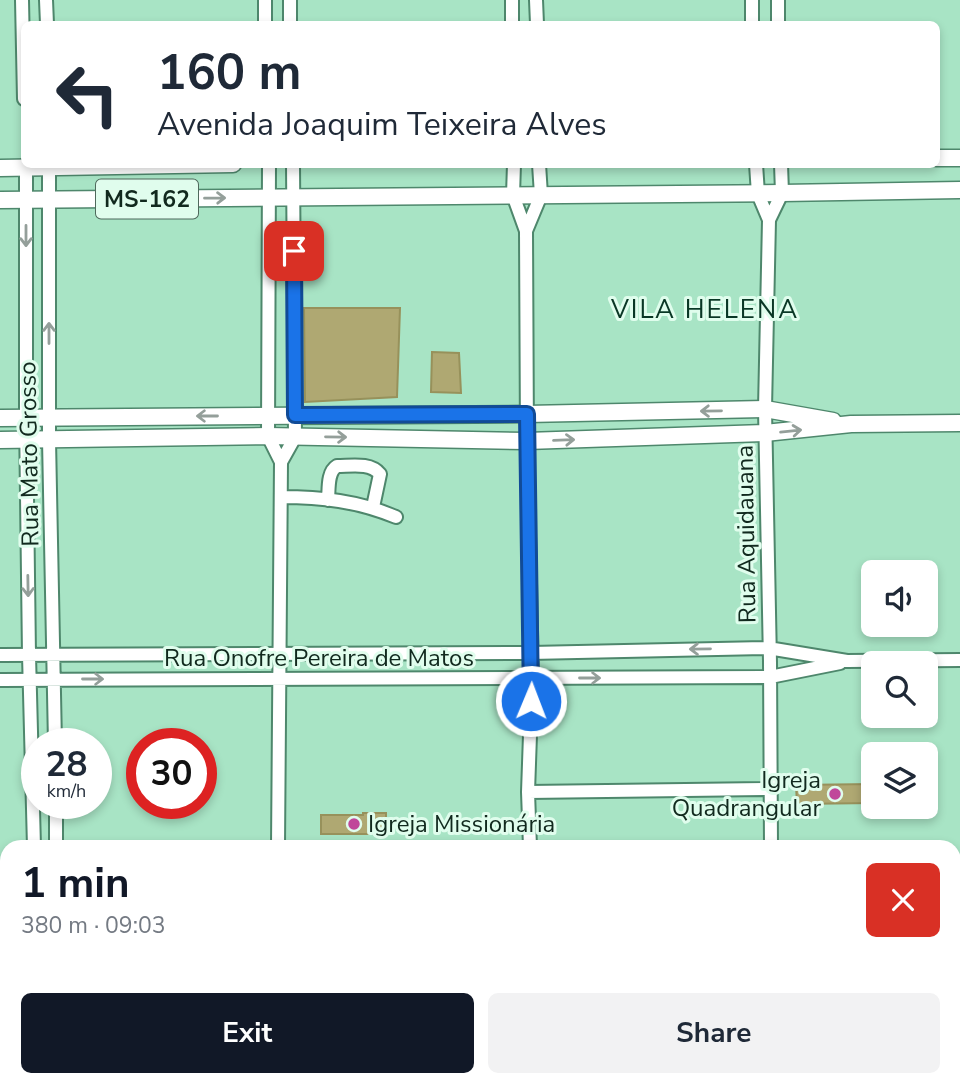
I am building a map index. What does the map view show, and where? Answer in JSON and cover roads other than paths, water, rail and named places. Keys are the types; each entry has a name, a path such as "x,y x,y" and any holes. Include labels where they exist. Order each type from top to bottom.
{"main road":[{"path":"940,158 960,158"},
{"name":"MS-162","path":"0,168 21,166"},
{"name":"MS-162","path":"0,200 960,190"},
{"path":"0,418 765,410 851,424"},
{"path":"0,440 268,436 527,442 765,433 851,424 960,422"}],"street":[{"path":"22,0 22,21"},
{"path":"46,0 47,21"},
{"path":"265,0 265,21"},
{"path":"290,0 290,21"},
{"path":"512,0 512,21"},
{"path":"536,0 537,21"},
{"path":"752,0 752,21"},
{"path":"778,0 778,21"},
{"name":"Rua Mato Grosso","path":"26,168 26,440 34,840"},
{"name":"Rua Mato Grosso","path":"49,168 49,440 55,728"},
{"path":"269,168 268,436 281,461 278,840"},
{"path":"281,461 295,437 293,168"},
{"path":"514,168 513,195 526,230 532,678 528,792 530,840"},
{"path":"526,230 541,195 539,168"},
{"name":"Rua Aquidauana","path":"756,168 758,194 769,220 765,433 771,840"},
{"name":"Rua Aquidauana","path":"769,220 782,193 781,168"},
{"path":"328,500 330,473 333,468 368,466 380,474 373,507"},
{"path":"281,497 311,497 373,507 396,517"},
{"name":"Rua Onofre Pereira de Matos","path":"0,655 531,653 768,648 847,661 960,660"},
{"name":"Rua Onofre Pereira de Matos","path":"0,680 770,677 847,661"},
{"path":"528,792 771,789"},
{"path":"55,819 56,840"}],"place":[{"name":"Igreja Quadrangular","path":"835,794"},
{"name":"Igreja Missionária","path":"354,824"}],"district":[{"name":"VILA HELENA","path":"705,309"}]}
